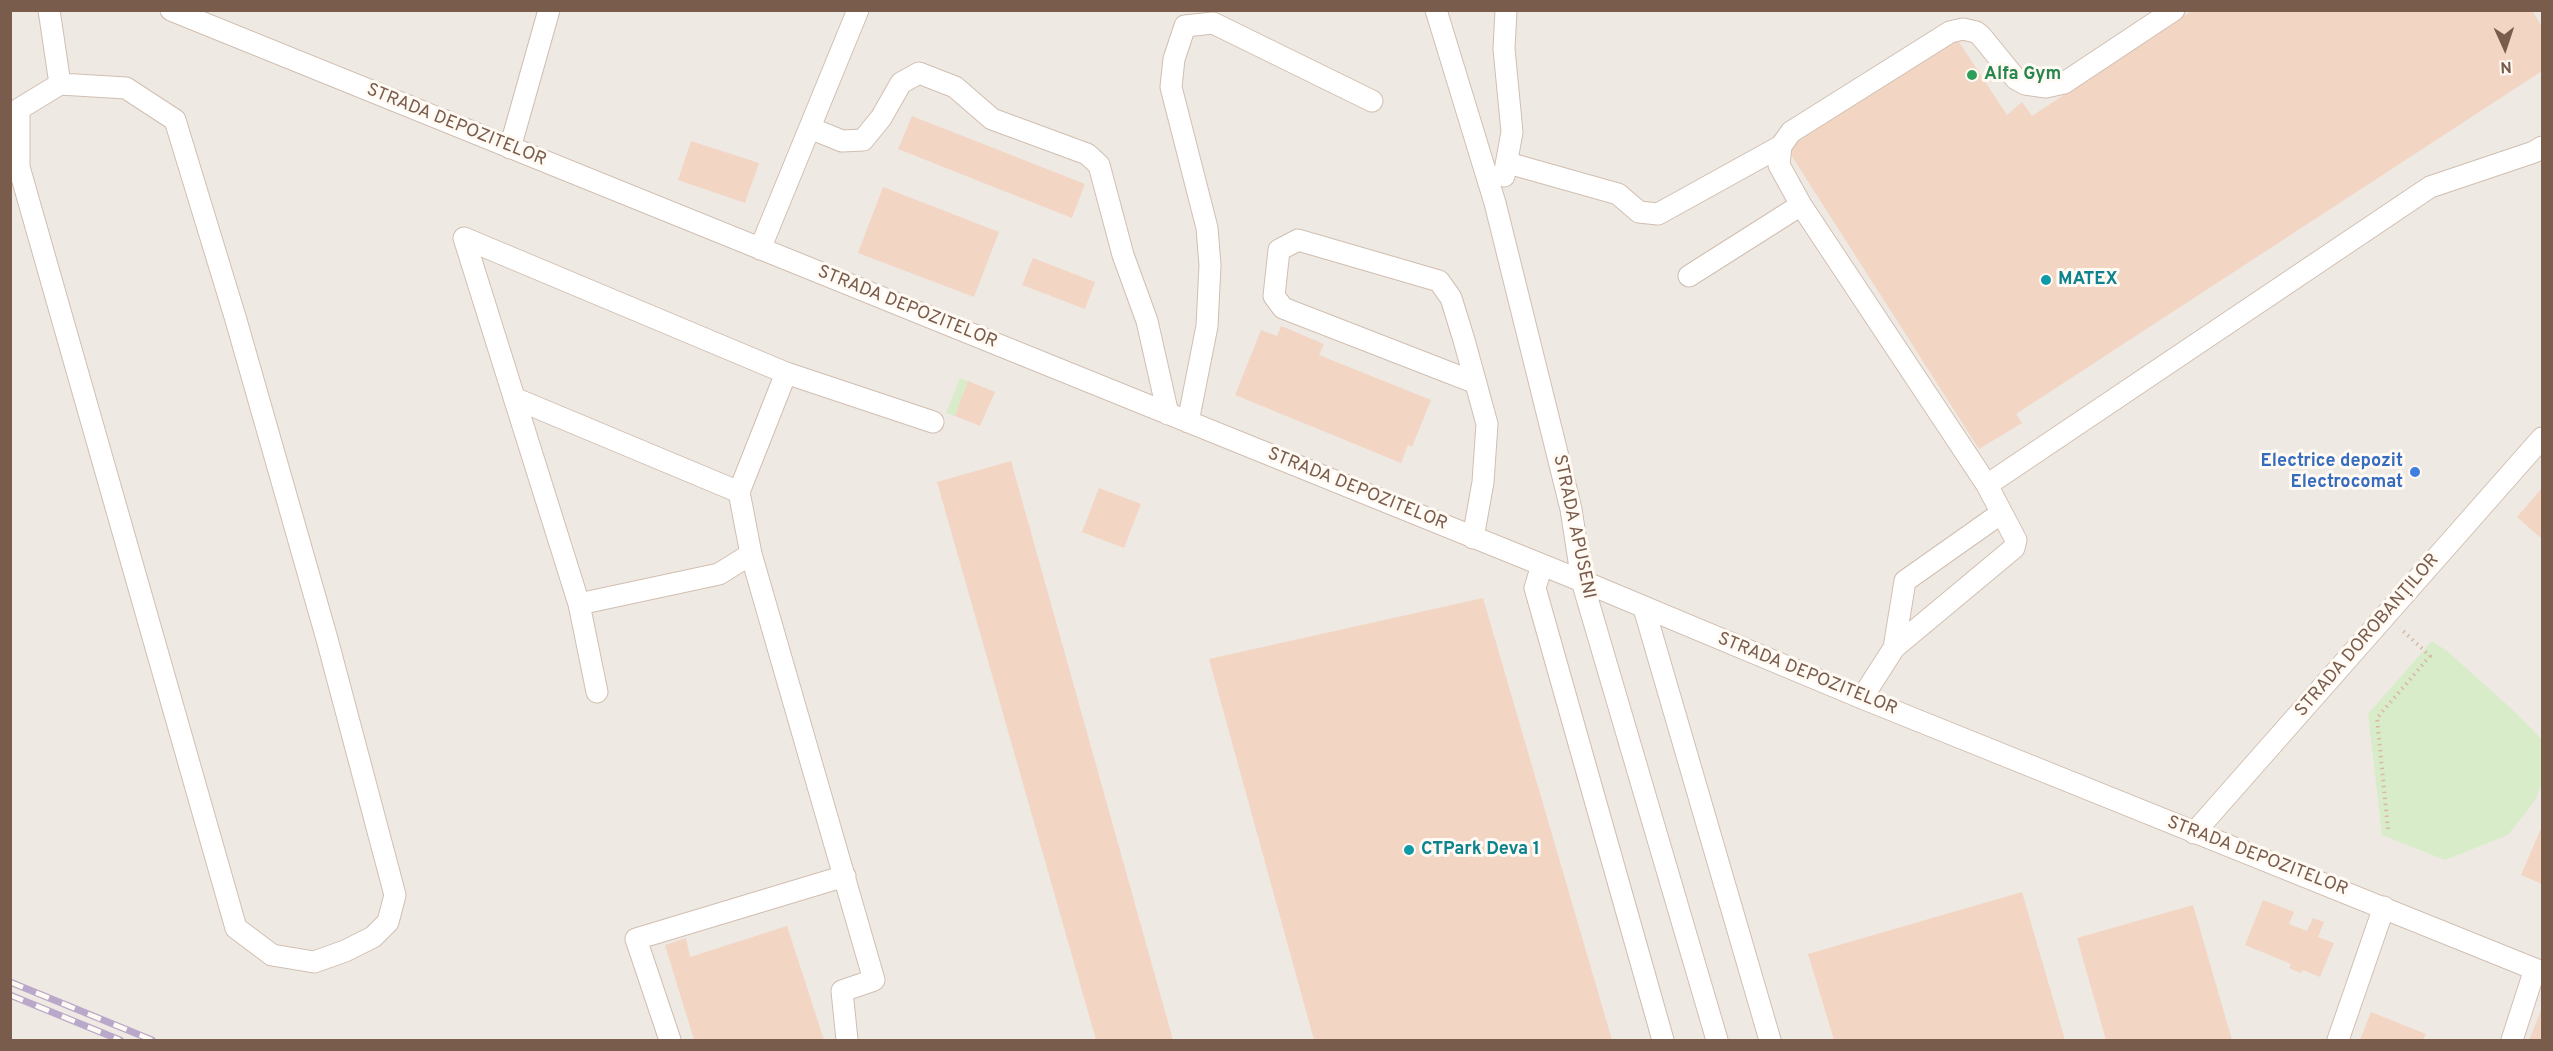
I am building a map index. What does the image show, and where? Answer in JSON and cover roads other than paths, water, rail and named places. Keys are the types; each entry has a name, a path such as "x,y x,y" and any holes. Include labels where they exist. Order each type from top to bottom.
{"street":[{"path":"49,10 60,84"},
{"name":"STRADA DEPOZITELOR","path":"171,10 1582,581 2194,833 2539,970"},
{"path":"510,148 549,10"},
{"path":"760,249 858,10"},
{"name":"STRADA APUSENI","path":"1436,10 1496,203 1571,509 1582,581 1717,1041"},
{"path":"1496,203 1508,163 1512,132 1504,49 1506,10"},
{"path":"1508,163 1618,194 1639,212 1658,214 1781,146 1791,132 1956,30 1970,30 1981,36 2016,79 2025,84 2046,87 2064,84 2174,10"},
{"path":"1188,422 1207,326 1209,265 1207,228 1171,87 1174,59 1185,26 1213,23 1372,101"},
{"path":"810,128 842,141 863,140 881,118 901,83 919,73 956,87 992,119 1087,154 1099,165 1123,255 1147,321 1168,414"},
{"path":"60,84 126,88 175,120 236,320 333,661 395,895 388,922 373,937 315,962 273,955 236,928 19,167 19,109 60,84"},
{"path":"1781,146 1779,165 1801,205 1987,485 2000,514 2016,540 2014,548 1894,648 1862,698"},
{"path":"1987,485 2430,187 2540,155"},
{"path":"1689,276 1801,205"},
{"path":"597,692 579,604 464,238 786,373 933,422"},
{"path":"1473,537 1483,482 1487,424 1476,383 1451,298 1439,280 1298,240 1279,250 1274,296 1283,308 1476,383"},
{"path":"786,373 739,492 751,554 874,980 842,992 847,1041"},
{"path":"514,399 739,492"},
{"name":"STRADA DOROBANȚILOR","path":"2194,833 2542,438"},
{"path":"1894,648 1902,584 1905,580 2000,514"},
{"path":"579,604 719,574 751,554"},
{"path":"1542,565 1535,588 1663,1041"},
{"path":"1644,608 1770,1041"},
{"path":"670,1041 636,939 845,876"},
{"path":"2337,1041 2384,907"},
{"path":"2512,1041 2539,970"}],"railway":[{"path":"10,982 152,1040"},
{"path":"10,995 120,1040"}],"place":[{"name":"Alfa Gym","path":"1972,75"},
{"name":"MATEX","path":"2046,280"},
{"name":"Electrice depozit Electrocomat","path":"2415,472"},
{"name":"CTPark Deva 1","path":"1409,850"}]}
